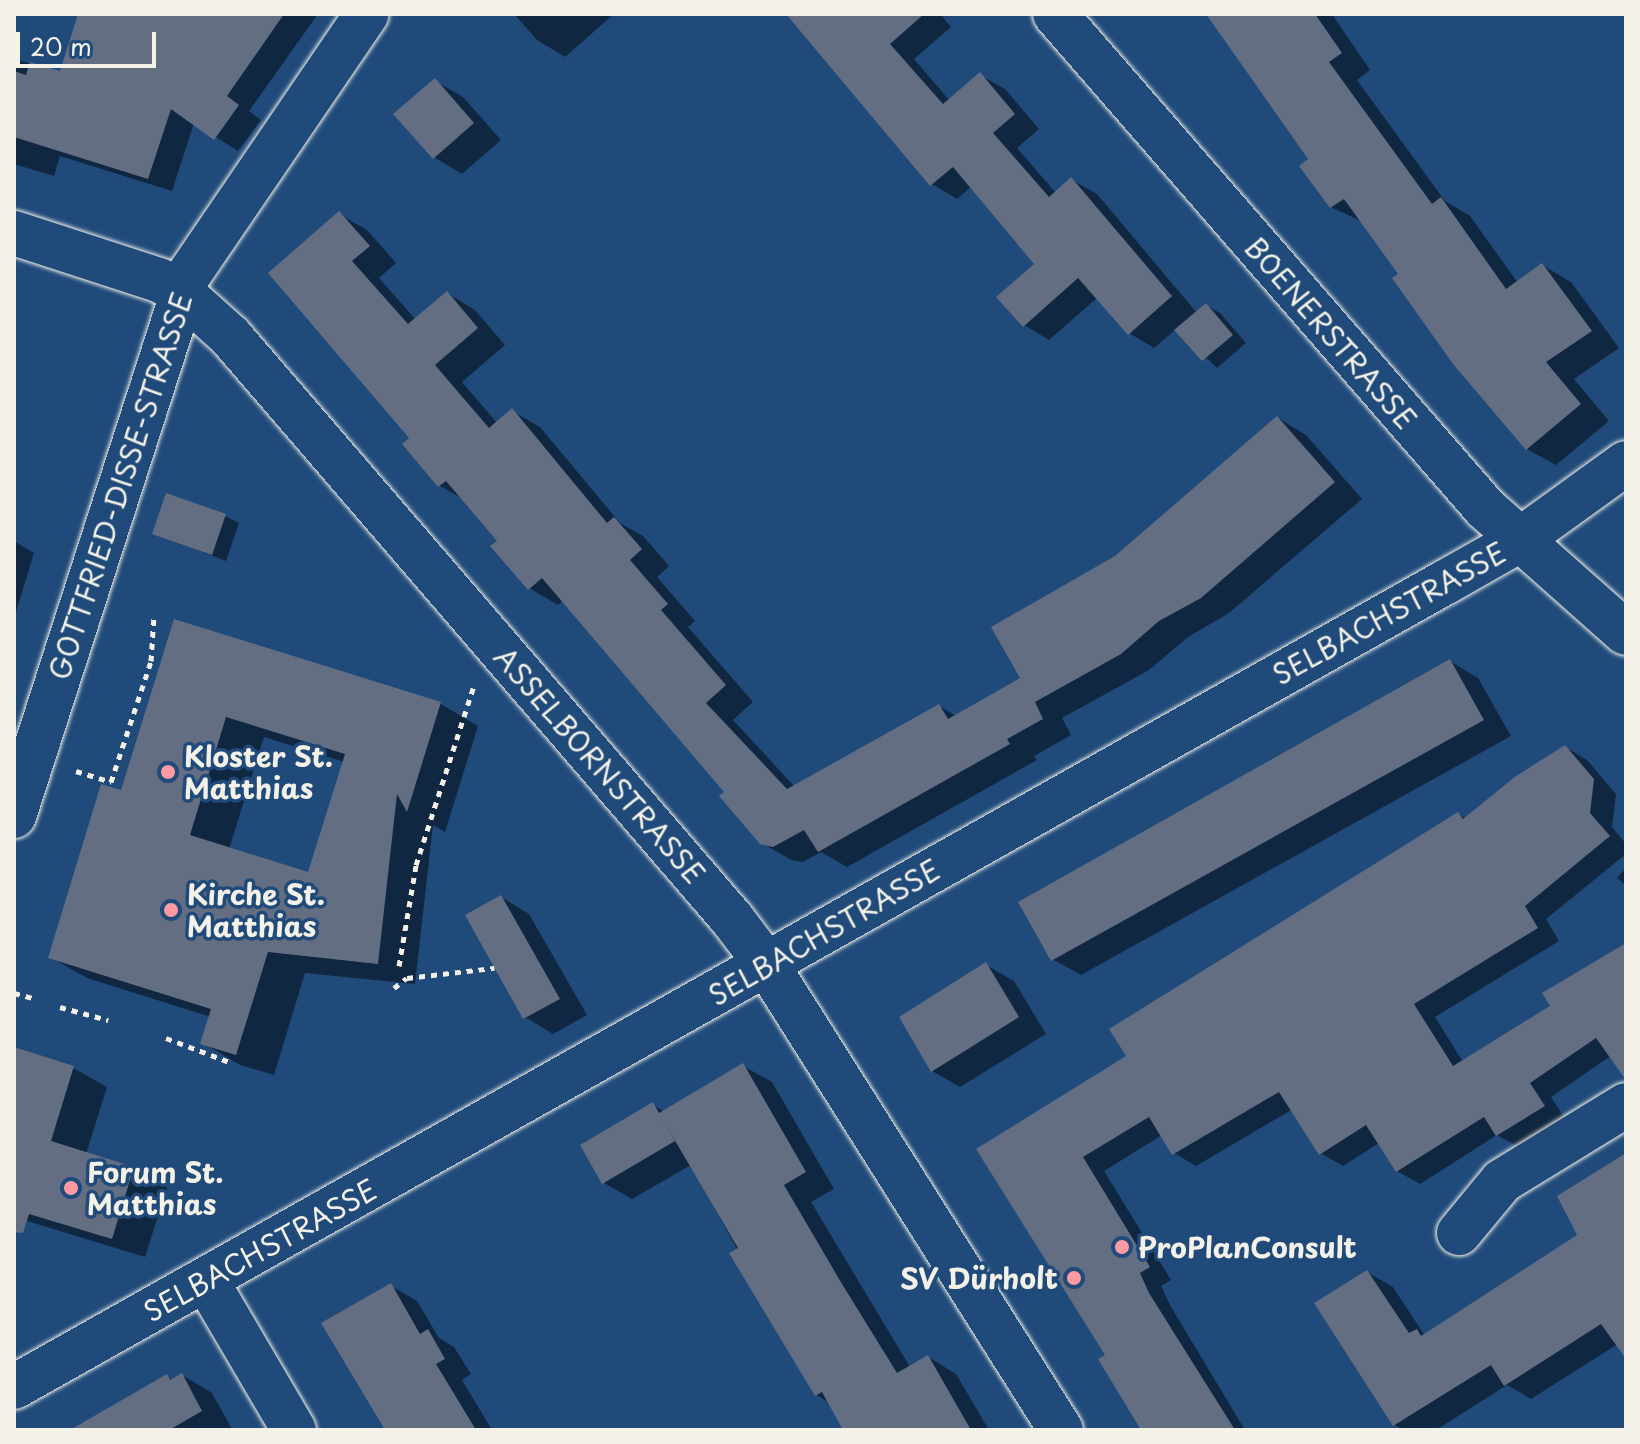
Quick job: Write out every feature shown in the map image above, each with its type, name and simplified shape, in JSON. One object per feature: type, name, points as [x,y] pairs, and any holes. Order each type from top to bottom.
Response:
[{"type":"street","name":"GOTTFRIED-DISSE-STRASSE","points":[[14,816],[181,292],[199,254],[367,14]]},
{"type":"street","name":"BOENERSTRASSE","points":[[1055,14],[1518,541],[1626,633]]},
{"type":"street","name":"ASSELBORNSTRASSE","points":[[14,233],[134,270],[181,292],[230,336],[487,633],[767,965],[1061,1430]]},
{"type":"street","name":"SELBACHSTRASSE","points":[[14,1387],[1518,541],[1626,463]]},
{"type":"street","points":[[1459,1233],[1502,1181],[1626,1105]]},
{"type":"street","points":[[206,1280],[294,1430]]},
{"type":"path","points":[[33,758],[111,782],[151,661],[154,616]]},
{"type":"path","points":[[399,966],[416,865],[487,633]]},
{"type":"path","points":[[394,988],[407,978],[494,968]]},
{"type":"path","points":[[14,993],[33,998]]},
{"type":"path","points":[[60,1007],[108,1020]]},
{"type":"path","points":[[166,1038],[232,1063]]},
{"type":"building","points":[[78,14],[284,14],[227,96],[239,105],[214,140],[171,109],[148,179],[14,137],[14,71],[26,75],[30,62],[60,71]]},
{"type":"building","points":[[786,14],[924,14],[890,44],[943,104],[980,72],[1015,114],[993,133],[1049,197],[1071,177],[1172,296],[1128,335],[1078,278],[1023,327],[996,297],[1034,264],[953,167],[930,186]]},
{"type":"building","points":[[1206,14],[1315,14],[1342,53],[1329,62],[1432,204],[1441,197],[1506,289],[1542,263],[1592,331],[1546,362],[1581,404],[1526,450],[1453,364],[1392,278],[1398,274],[1344,199],[1330,208],[1299,166],[1308,159]]},
{"type":"building","points":[[435,78],[474,123],[433,159],[393,114]]},
{"type":"building","points":[[339,211],[370,246],[352,261],[408,324],[447,291],[478,328],[435,365],[489,428],[512,408],[607,523],[614,517],[642,549],[630,560],[668,604],[661,610],[726,685],[706,703],[787,789],[939,704],[948,719],[1020,678],[991,627],[1115,556],[1277,416],[1335,482],[1201,598],[1159,621],[1121,654],[1035,702],[1043,719],[1007,739],[1010,744],[818,852],[804,830],[773,847],[760,844],[719,796],[724,792],[542,578],[528,590],[490,546],[497,541],[446,481],[438,487],[402,444],[409,438],[268,273]]},
{"type":"building","points":[[1206,303],[1233,335],[1202,361],[1174,330]]},
{"type":"building","points":[[166,493],[226,514],[212,555],[152,534]]},
{"type":"building","points":[[174,619],[441,702],[407,812],[397,794],[378,964],[268,952],[236,1055],[200,1044],[211,1009],[48,958],[101,784],[121,790]],"holes":[[[226,717],[345,754],[308,872],[190,835]]]},
{"type":"building","points":[[1450,659],[1484,720],[1051,961],[1018,902]]},
{"type":"building","points":[[1565,745],[1594,779],[1590,813],[1610,836],[1525,906],[1538,928],[1414,1004],[1453,1066],[1550,1006],[1542,993],[1626,943],[1626,1080],[1596,1038],[1530,1083],[1545,1106],[1496,1136],[1484,1117],[1396,1172],[1366,1125],[1319,1155],[1279,1092],[1172,1155],[1149,1117],[1083,1157],[1150,1267],[1140,1273],[1149,1293],[1235,1430],[1141,1430],[1098,1359],[1105,1355],[976,1149],[1126,1056],[1109,1029],[1458,812],[1463,819],[1516,776]]},
{"type":"building","points":[[501,895],[560,999],[523,1019],[465,915]]},
{"type":"building","points":[[986,962],[1019,1017],[931,1072],[899,1017]]},
{"type":"building","name":"Forum St. Matthias","points":[[14,1047],[74,1066],[51,1141],[134,1167],[112,1239],[29,1214],[23,1233],[14,1232]]},
{"type":"building","points":[[743,1063],[806,1172],[784,1185],[897,1373],[928,1355],[971,1430],[843,1430],[822,1392],[815,1396],[729,1253],[738,1248],[660,1115],[675,1141],[602,1184],[580,1145],[653,1102],[659,1113]]},
{"type":"building","points":[[1626,1153],[1626,1359],[1601,1324],[1504,1386],[1491,1365],[1393,1426],[1314,1303],[1367,1270],[1409,1333],[1417,1329],[1421,1336],[1577,1235],[1557,1196]]},
{"type":"building","points":[[391,1283],[420,1334],[428,1329],[445,1359],[436,1364],[476,1430],[385,1430],[321,1323]]},
{"type":"building","points":[[182,1373],[202,1411],[169,1430],[70,1430],[167,1374],[170,1380]]},
{"type":"place","name":"Kloster St. Matthias","points":[[168,772]]},
{"type":"place","name":"Kirche St. Matthias","points":[[171,910]]},
{"type":"place","name":"Forum St. Matthias","points":[[71,1188]]},
{"type":"place","name":"ProPlanConsult","points":[[1122,1247]]},
{"type":"place","name":"SV Dürholt","points":[[1074,1278]]}]
